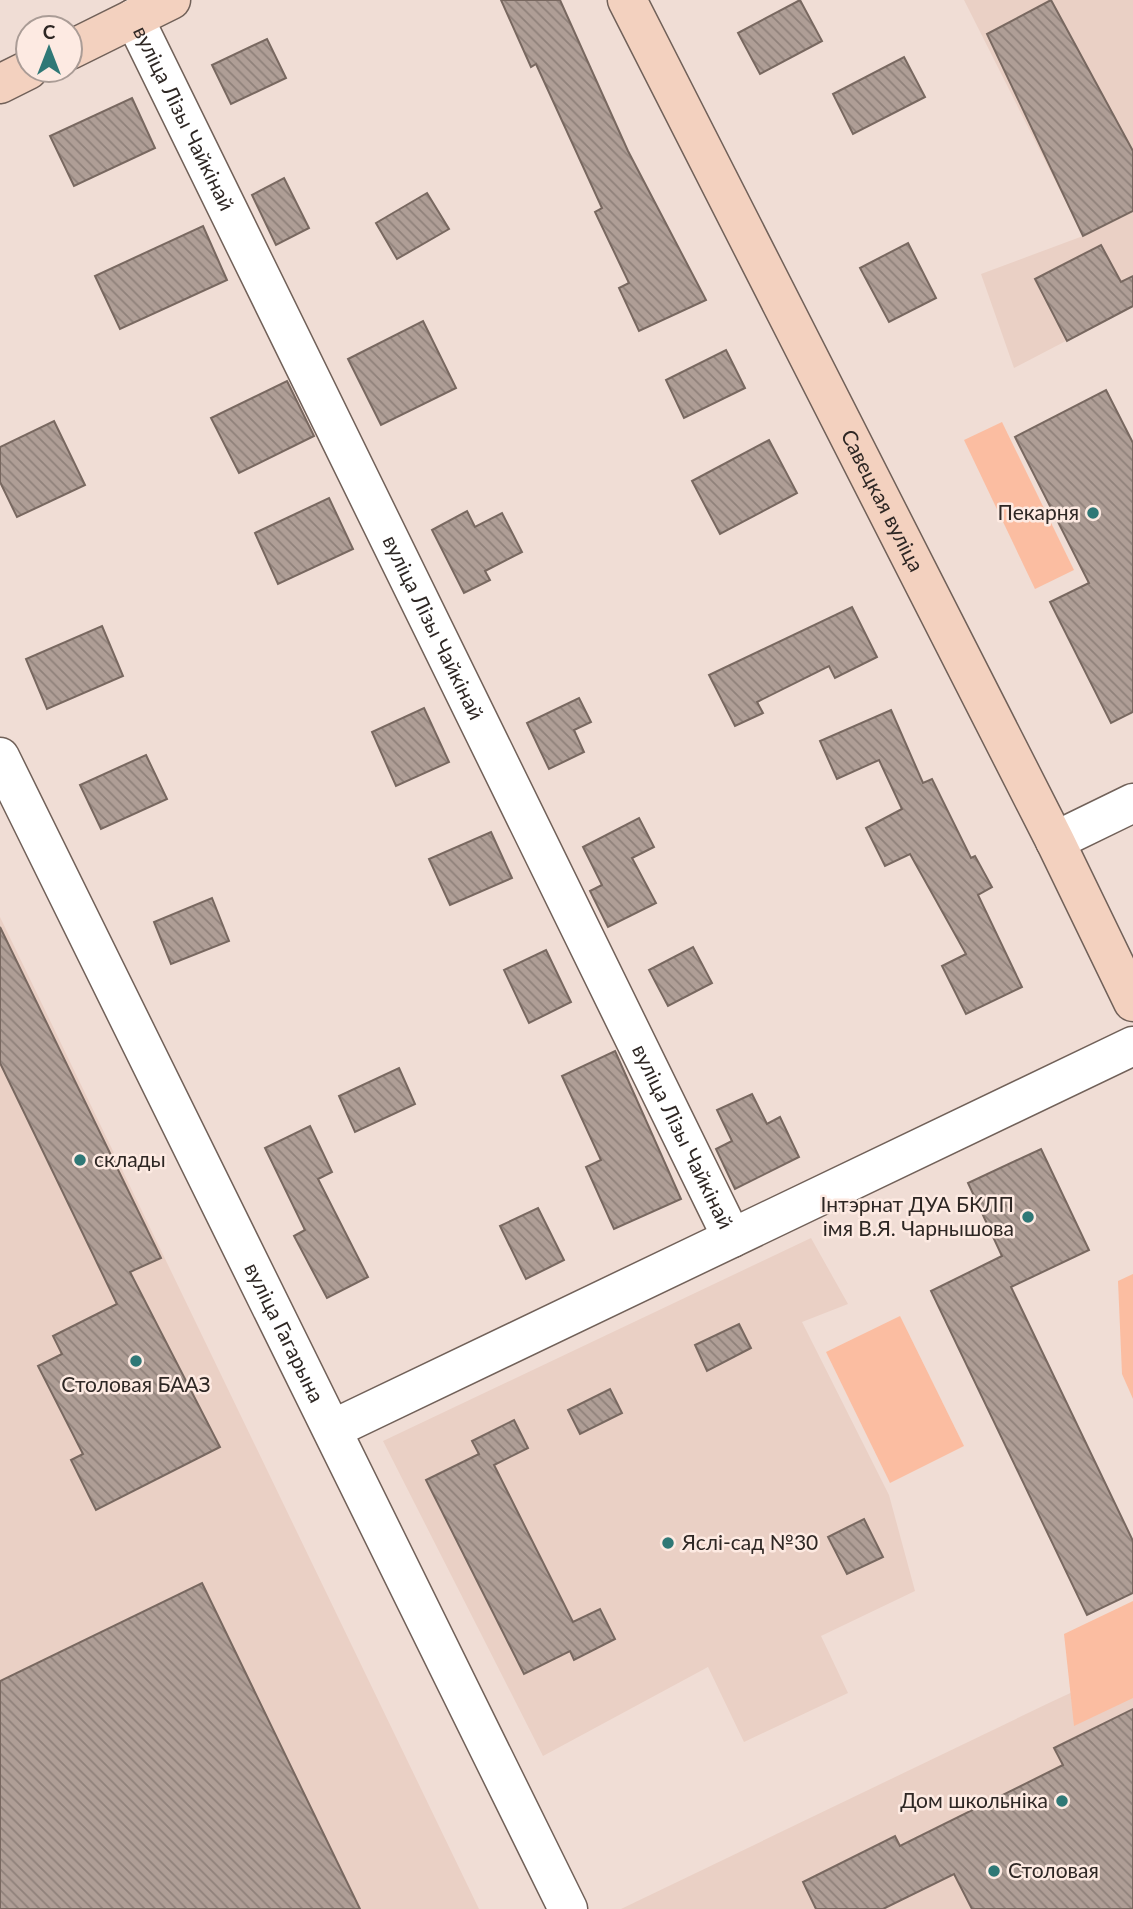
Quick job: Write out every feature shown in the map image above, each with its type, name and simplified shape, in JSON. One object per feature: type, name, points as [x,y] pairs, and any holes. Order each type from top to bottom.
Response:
[{"type":"main road","points":[[84,43],[171,0]]},
{"type":"main road","name":"Савецкая вуліца","points":[[627,0],[1055,841],[1133,1002]]},
{"type":"street","name":"вуліца Лізы Чайкінай","points":[[134,19],[732,1238]]},
{"type":"street","name":"вуліца Гагарына","points":[[0,757],[568,1909]]},
{"type":"street","points":[[1055,841],[1133,803]]},
{"type":"street","points":[[333,1429],[1133,1046]]},
{"type":"shaded area","points":[[964,0],[1133,0],[1133,306],[1014,368],[981,274],[1083,236]]},
{"type":"shaded area","points":[[1002,422],[1074,570],[1035,589],[964,440]]},
{"type":"shaded area","points":[[0,917],[479,1909],[0,1909]]},
{"type":"shaded area","name":"Яслі-сад №30","points":[[811,1238],[848,1304],[802,1322],[889,1495],[915,1591],[821,1636],[848,1693],[744,1742],[708,1667],[543,1756],[383,1441]]},
{"type":"shaded area","points":[[1133,1274],[1133,1399],[1122,1374],[1118,1281]]},
{"type":"shaded area","points":[[900,1316],[964,1446],[890,1483],[826,1352]]},
{"type":"shaded area","points":[[1133,1601],[1133,1698],[1074,1726],[1064,1634]]},
{"type":"shaded area","name":"Дом школьніка","points":[[1133,1664],[1133,1909],[621,1909],[1051,1702]]},
{"type":"building","points":[[501,0],[560,0],[628,151],[706,300],[639,331],[619,288],[629,283],[595,212],[602,208],[536,64],[531,67]]},
{"type":"building","points":[[800,0],[822,41],[760,74],[738,33]]},
{"type":"building","points":[[1051,0],[1133,151],[1133,211],[1083,236],[987,34]]},
{"type":"building","points":[[267,39],[286,78],[231,104],[212,65]]},
{"type":"building","points":[[904,57],[925,97],[853,134],[833,94]]},
{"type":"building","points":[[132,98],[155,148],[74,186],[50,136]]},
{"type":"building","points":[[284,178],[309,228],[276,245],[252,195]]},
{"type":"building","points":[[427,193],[449,229],[397,259],[376,223]]},
{"type":"building","points":[[203,226],[227,280],[120,329],[95,276]]},
{"type":"building","points":[[908,243],[936,298],[889,322],[860,268]]},
{"type":"building","points":[[1101,245],[1121,282],[1133,276],[1133,306],[1067,341],[1035,279]]},
{"type":"building","points":[[423,321],[456,388],[381,425],[348,359]]},
{"type":"building","points":[[726,350],[745,388],[684,418],[666,380]]},
{"type":"building","points":[[287,381],[314,436],[239,473],[211,418]]},
{"type":"building","name":"Пекарня","points":[[1106,390],[1133,443],[1133,712],[1111,723],[1050,602],[1089,583],[1015,437]]},
{"type":"building","points":[[54,421],[85,485],[17,517],[0,482],[0,447]]},
{"type":"building","points":[[769,440],[797,493],[720,534],[692,481]]},
{"type":"building","points":[[329,498],[353,549],[278,584],[255,533]]},
{"type":"building","points":[[467,511],[475,527],[502,513],[522,552],[485,571],[490,580],[464,593],[432,530]]},
{"type":"building","points":[[852,607],[877,657],[835,678],[829,666],[757,702],[763,713],[735,726],[709,675]]},
{"type":"building","points":[[102,626],[123,676],[47,709],[26,659]]},
{"type":"building","points":[[579,698],[591,722],[574,730],[584,752],[549,769],[527,723]]},
{"type":"building","points":[[424,708],[449,762],[396,786],[372,732]]},
{"type":"building","points":[[891,710],[923,783],[932,779],[971,858],[975,856],[992,887],[978,895],[1022,987],[966,1014],[942,966],[966,954],[910,854],[885,866],[866,828],[902,809],[879,760],[837,779],[820,741]]},
{"type":"building","points":[[146,755],[167,799],[101,829],[80,785]]},
{"type":"building","points":[[639,818],[654,847],[632,858],[656,903],[608,927],[590,891],[602,885],[583,847]]},
{"type":"building","points":[[491,832],[512,878],[450,905],[429,859]]},
{"type":"building","points":[[212,898],[229,941],[171,964],[154,922]]},
{"type":"building","points":[[0,927],[161,1258],[130,1272],[220,1447],[96,1510],[71,1460],[83,1454],[38,1366],[62,1354],[53,1336],[117,1304],[0,1063]]},
{"type":"building","points":[[693,947],[712,983],[668,1006],[649,970]]},
{"type":"building","points":[[546,950],[571,1002],[529,1023],[504,970]]},
{"type":"building","points":[[615,1051],[681,1199],[614,1229],[586,1167],[601,1160],[562,1076]]},
{"type":"building","points":[[399,1068],[415,1104],[355,1132],[339,1096]]},
{"type":"building","points":[[752,1094],[767,1124],[780,1117],[799,1157],[735,1189],[716,1149],[732,1141],[717,1110]]},
{"type":"building","points":[[310,1126],[332,1172],[318,1179],[368,1277],[327,1298],[294,1236],[305,1230],[265,1148]]},
{"type":"building","points":[[1041,1149],[1089,1250],[1011,1287],[1133,1541],[1133,1593],[1087,1615],[931,1291],[1002,1256],[968,1183]]},
{"type":"building","points":[[538,1208],[564,1260],[526,1279],[500,1226]]},
{"type":"building","points":[[739,1324],[751,1348],[707,1371],[695,1345]]},
{"type":"building","points":[[610,1389],[622,1413],[580,1434],[568,1410]]},
{"type":"building","points":[[514,1420],[528,1448],[494,1465],[573,1622],[600,1609],[615,1639],[574,1660],[570,1651],[524,1674],[426,1480],[479,1454],[472,1441]]},
{"type":"building","points":[[864,1519],[883,1557],[847,1574],[828,1537]]},
{"type":"building","points":[[202,1583],[360,1909],[0,1909],[0,1681]]},
{"type":"building","name":"Дом школьніка","points":[[1133,1709],[1133,1909],[972,1909],[954,1874],[883,1909],[816,1909],[803,1882],[895,1836],[900,1846],[1063,1765],[1054,1748]]},
{"type":"place","name":"Пекарня","points":[[1093,513]]},
{"type":"place","name":"склады","points":[[80,1160]]},
{"type":"place","name":"Інтэрнат ДУА БКЛП імя В.Я. Чарнышова","points":[[1028,1217]]},
{"type":"place","name":"Столовая БААЗ","points":[[136,1361]]},
{"type":"place","name":"Яслі-сад №30","points":[[668,1543]]},
{"type":"place","name":"Дом школьніка","points":[[1062,1801]]},
{"type":"place","name":"Столовая","points":[[994,1871]]}]
